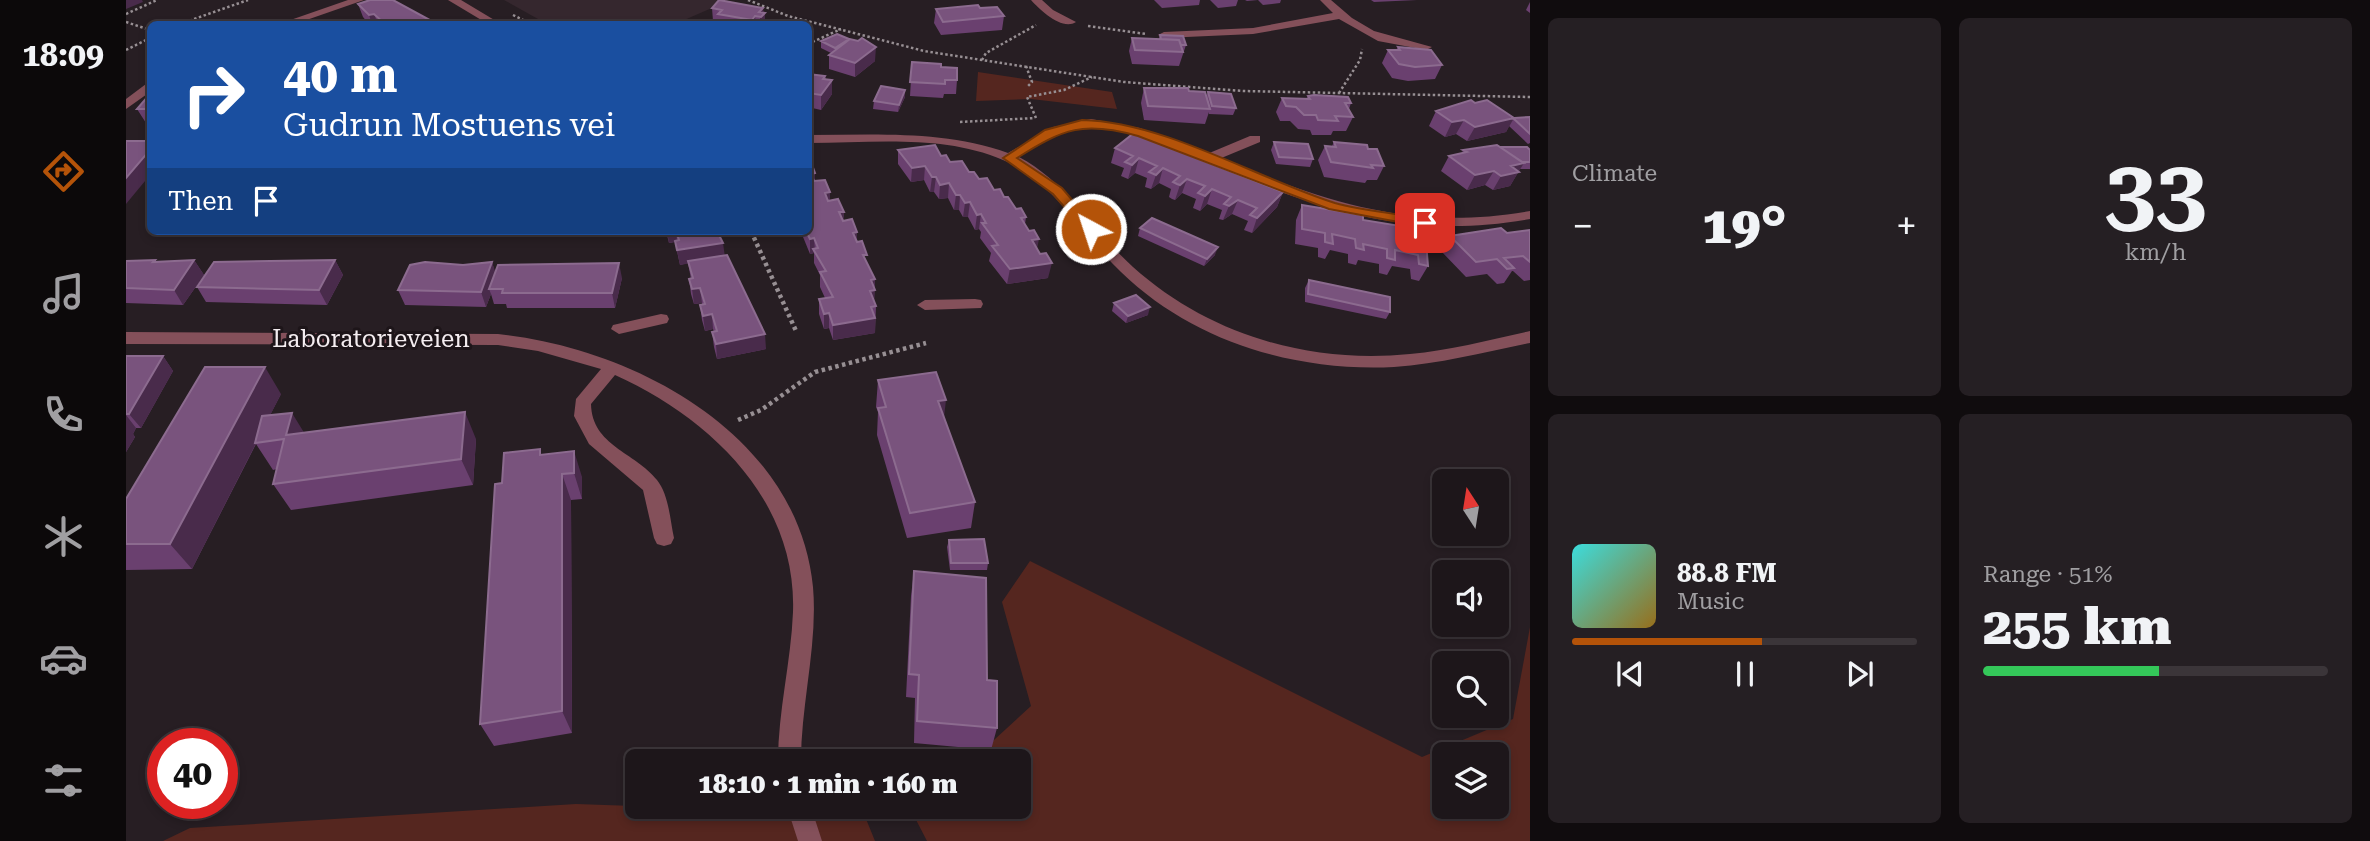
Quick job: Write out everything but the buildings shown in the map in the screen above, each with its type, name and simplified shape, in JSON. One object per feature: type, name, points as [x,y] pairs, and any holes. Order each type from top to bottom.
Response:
[{"type":"street","points":[[294,21],[359,0]]},
{"type":"street","points":[[453,0],[490,21]]},
{"type":"street","points":[[1036,0],[1055,15],[1070,22]]},
{"type":"street","points":[[1325,0],[1353,26],[1386,41],[1426,47]]},
{"type":"street","points":[[314,1],[325,11]]},
{"type":"street","points":[[1164,34],[1253,31],[1341,15]]},
{"type":"street","points":[[126,105],[147,90]]},
{"type":"street","points":[[1009,158],[1039,137],[1062,128],[1082,123],[1119,126],[1334,206],[1375,216],[1452,224],[1530,215]]},
{"type":"street","points":[[812,139],[936,140],[968,145],[1009,158],[1057,191],[1144,286],[1185,314],[1232,337],[1294,355],[1357,362],[1429,357],[1530,337]]},
{"type":"street","points":[[1207,159],[1255,139]]},
{"type":"street","points":[[925,305],[975,304]]},
{"type":"street","points":[[619,329],[661,319]]},
{"type":"street","name":"Laboratorieveien","points":[[126,338],[502,340],[561,350],[611,368],[668,397],[719,431],[743,452],[773,491],[784,513],[800,564],[805,598],[804,626],[790,709],[790,749]]},
{"type":"street","points":[[611,368],[582,403],[584,426],[594,439],[650,485],[655,495],[664,538]]},
{"type":"street","points":[[803,819],[810,841]]},
{"type":"path","points":[[126,14],[158,0]]},
{"type":"path","points":[[188,21],[248,0]]},
{"type":"path","points":[[748,0],[808,21]]},
{"type":"path","points":[[982,60],[986,53],[1055,15]]},
{"type":"path","points":[[126,22],[147,29]]},
{"type":"path","points":[[812,22],[924,51],[1178,87],[1339,94],[1530,97]]},
{"type":"path","points":[[1070,22],[1127,33],[1164,34]]},
{"type":"path","points":[[1339,94],[1360,60],[1363,42],[1353,26]]},
{"type":"path","points":[[812,42],[841,29]]},
{"type":"path","points":[[126,50],[147,40]]},
{"type":"path","points":[[1026,66],[1032,82],[1027,87]]},
{"type":"path","points":[[1036,118],[1027,97],[1064,90],[1093,77]]},
{"type":"path","points":[[951,123],[1036,118],[1062,128]]},
{"type":"path","points":[[753,235],[796,331]]},
{"type":"path","points":[[719,431],[761,410],[816,372],[926,343]]},
{"type":"shaded area","points":[[504,0],[728,1],[682,21],[542,21]]},
{"type":"shaded area","points":[[978,72],[1112,92],[1117,109],[1031,99],[976,101]]},
{"type":"shaded area","points":[[1030,561],[1422,757],[1432,753],[1432,819],[1509,819],[1509,742],[1458,742],[1491,728],[1509,728],[1530,627],[1530,841],[927,841],[916,819],[1031,819],[1031,749],[984,749],[1031,706],[1002,602]]},
{"type":"shaded area","points":[[576,804],[625,806],[625,819],[866,819],[875,841],[163,841],[190,828]]},
{"type":"route","points":[[1091,229],[1057,191],[1034,172],[1009,158],[1049,132],[1082,123],[1107,124],[1142,134],[1257,180],[1334,206],[1375,216],[1425,223]]}]
